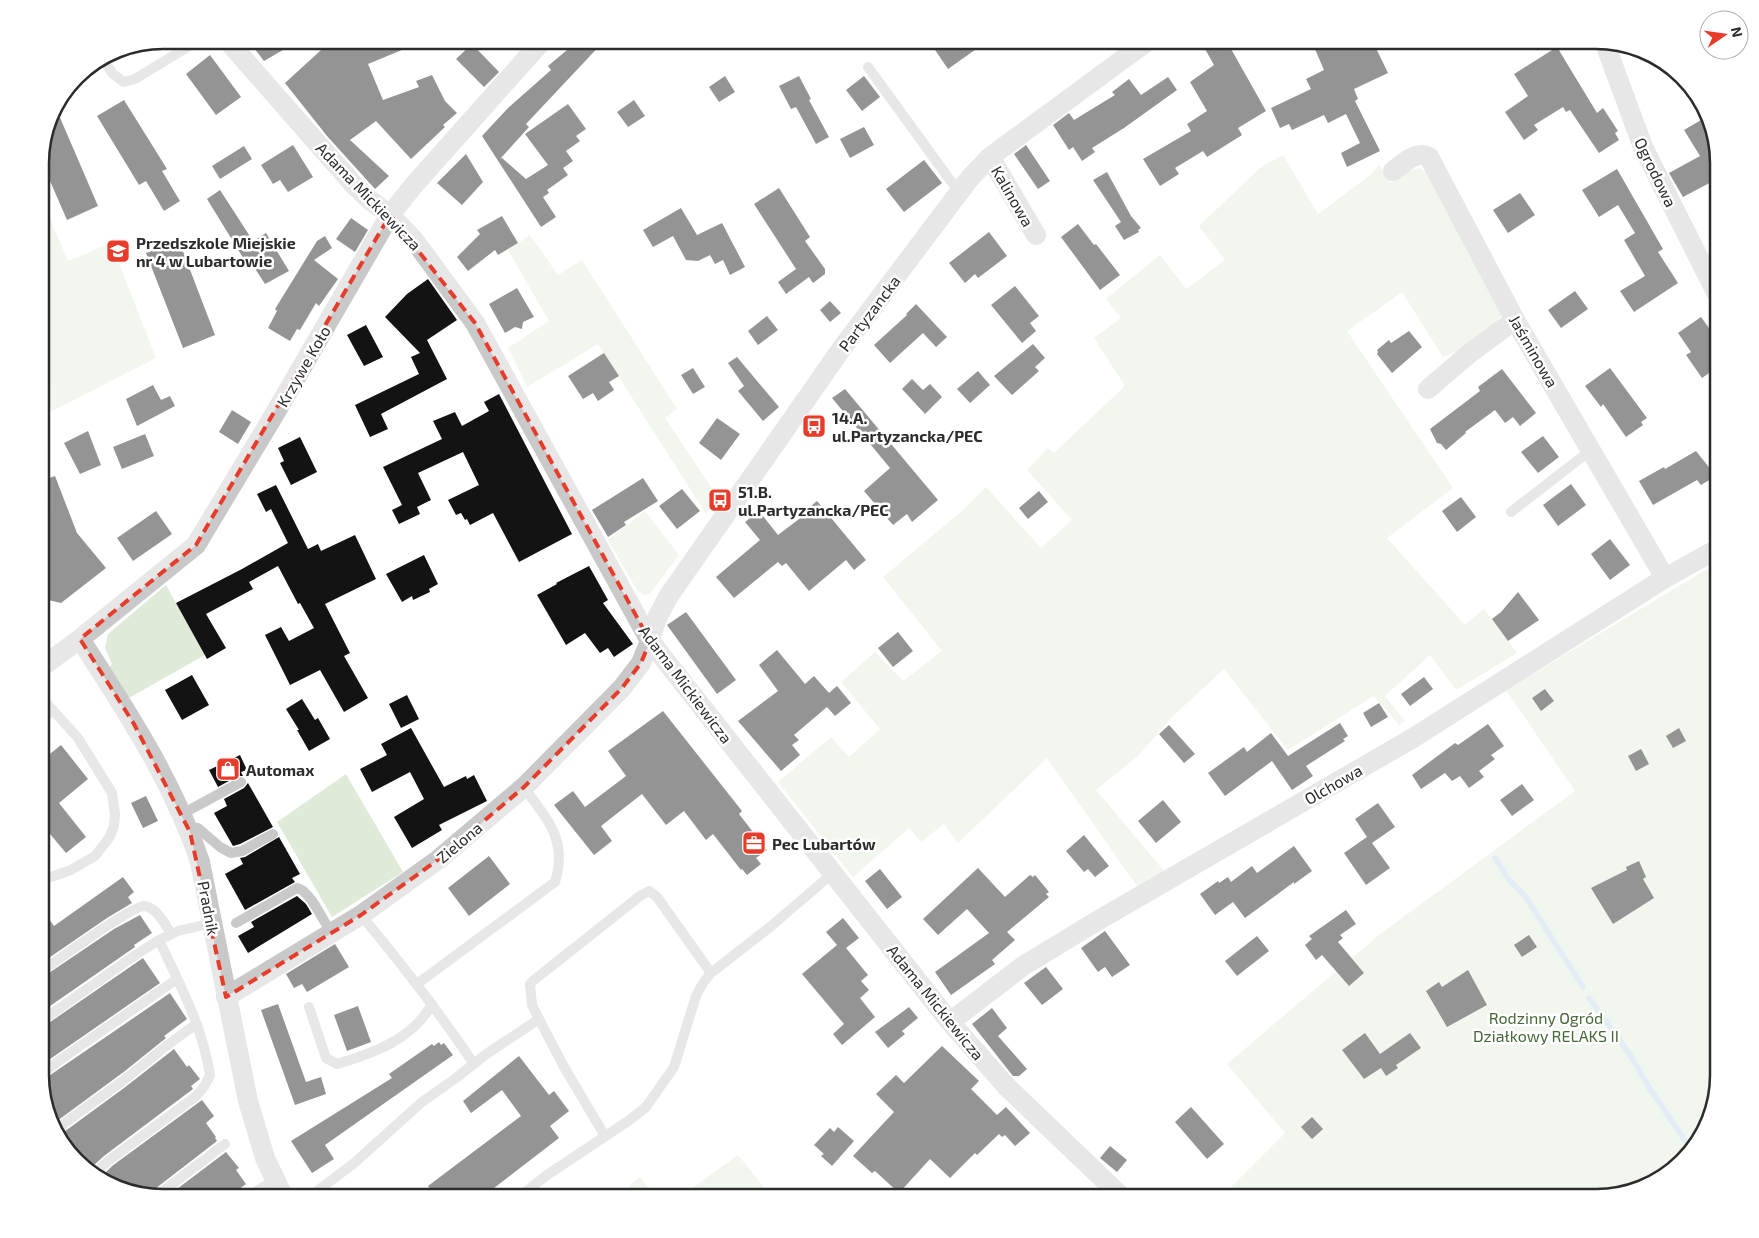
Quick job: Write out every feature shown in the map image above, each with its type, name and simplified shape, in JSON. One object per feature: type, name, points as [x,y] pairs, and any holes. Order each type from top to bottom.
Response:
[{"type":"street","name":"Adama Mickiewicza","points":[[236,49],[354,185],[390,215],[414,240],[475,323],[650,641],[950,1022],[1006,1086],[1114,1189]]},
{"type":"street","name":"Krzywe Koło","points":[[49,659],[80,639],[196,545],[390,215],[412,186],[535,49]]},
{"type":"street","name":"Partyzancka","points":[[650,641],[656,620],[668,597],[842,348],[961,191],[990,157],[1137,49]]},
{"type":"street","name":"Ogrodowa","points":[[1607,49],[1643,147],[1710,280]]},
{"type":"street","name":"Jaśminowa","points":[[1393,171],[1416,155],[1424,154],[1429,157],[1515,320],[1665,578]]},
{"type":"street","name":"Kalinowa","points":[[990,157],[1036,235]]},
{"type":"street","points":[[1428,389],[1470,353],[1515,320]]},
{"type":"street","name":"Olchowa","points":[[950,1022],[1031,961],[1414,738],[1665,578],[1710,553]]},
{"type":"street","name":"Pradnik","points":[[80,639],[134,724],[176,798],[200,862],[248,1101],[265,1158],[279,1189]]},
{"type":"street","name":"Zielona","points":[[226,997],[361,915],[439,860],[524,787],[622,688],[641,663],[650,641]]},
{"type":"lane","points":[[106,64],[113,74],[124,82],[134,79],[183,49]]},
{"type":"lane","points":[[868,67],[950,180],[961,191]]},
{"type":"lane","points":[[1511,512],[1591,450]]},
{"type":"lane","points":[[49,706],[78,738],[112,793],[115,814],[114,826],[109,838],[94,856],[71,870],[49,877]]},
{"type":"lane","points":[[49,713],[53,710]]},
{"type":"lane","points":[[241,782],[185,821],[198,828],[220,847],[231,853],[242,851],[273,834]]},
{"type":"lane","points":[[417,984],[555,882],[560,866],[558,841],[524,787]]},
{"type":"lane","points":[[529,1189],[646,1107],[674,1067],[696,996],[703,982],[711,973],[764,932],[833,873]]},
{"type":"lane","points":[[236,923],[297,888],[301,888],[308,894],[330,933]]},
{"type":"lane","points":[[605,1136],[564,1067],[532,1005],[530,984],[645,892],[649,891],[657,897],[711,973]]},
{"type":"lane","points":[[49,966],[104,928],[138,908],[145,906],[154,910],[171,934]]},
{"type":"lane","points":[[361,915],[417,984],[474,1064]]},
{"type":"lane","points":[[49,1016],[159,940],[171,934],[212,922]]},
{"type":"lane","points":[[98,1169],[195,1096],[204,1087],[210,1075],[197,1024],[189,1002],[159,940]]},
{"type":"lane","points":[[49,1068],[177,979]]},
{"type":"lane","points":[[309,1007],[326,1058],[337,1064],[383,1048],[412,1030],[426,1016],[432,1004]]},
{"type":"lane","points":[[320,1189],[352,1164],[422,1102],[539,1019]]},
{"type":"lane","points":[[61,1126],[90,1103],[117,1085],[179,1035],[197,1024]]},
{"type":"lane","points":[[166,1189],[225,1144]]},
{"type":"highlighted area","points":[[390,215],[475,323],[650,641],[641,663],[622,688],[524,787],[439,859],[361,915],[226,997],[190,832],[134,724],[80,639],[196,545]]},
{"type":"green space","points":[[1283,155],[1318,214],[1370,175],[1379,165],[1390,183],[1405,172],[1420,168],[1433,178],[1502,315],[1475,340],[1460,350],[1443,357],[1402,292],[1347,331],[1453,488],[1387,538],[1465,625],[1484,609],[1517,653],[1456,690],[1430,655],[1385,696],[1405,721],[1399,725],[1374,696],[1288,750],[1224,669],[1171,718],[1138,756],[1096,790],[1164,871],[1137,886],[1047,758],[958,843],[944,824],[921,842],[909,828],[853,877],[778,782],[831,737],[849,757],[880,729],[841,682],[875,652],[903,681],[942,651],[883,577],[963,510],[986,487],[1041,548],[1072,520],[1027,470],[1048,448],[1054,453],[1125,386],[1094,338],[1121,318],[1106,299],[1160,255],[1186,289],[1225,260],[1199,226],[1261,167]]},
{"type":"green space","points":[[49,216],[68,261],[111,243],[156,358],[49,412]]},
{"type":"green space","points":[[530,235],[558,275],[582,260],[677,409],[665,418],[717,496],[706,514],[598,344],[527,387],[508,348],[549,321],[508,250]]},
{"type":"green space","points":[[645,511],[679,555],[650,594],[643,595],[637,590],[608,540]]},
{"type":"green space","name":"Rodzinny Ogród Działkowy RELAKS II","points":[[1710,567],[1710,1075],[1706,1105],[1702,1119],[1695,1132],[1682,1150],[1660,1170],[1633,1183],[1604,1189],[1229,1189],[1285,1133],[1227,1064],[1379,935],[1575,791],[1506,690]]},
{"type":"green space","points":[[166,585],[205,655],[129,698],[109,668],[112,664],[105,648],[108,634]]},
{"type":"green space","points":[[346,774],[403,872],[332,917],[277,822]]},
{"type":"green space","points":[[738,1155],[766,1189],[691,1189]]},
{"type":"green space","points":[[640,1177],[650,1189],[626,1189]]},
{"type":"building","points":[[255,49],[285,49],[264,61]]},
{"type":"building","points":[[322,49],[404,49],[368,64],[383,100],[419,87],[416,81],[432,75],[445,101],[457,113],[411,159],[376,121],[350,140],[389,176],[375,189],[327,136],[285,83]]},
{"type":"building","points":[[467,49],[477,49],[499,72],[484,87],[456,59]]},
{"type":"building","points":[[568,49],[597,49],[526,124],[529,127],[500,159],[502,158],[526,179],[548,165],[525,134],[568,104],[586,129],[576,136],[580,141],[566,151],[573,161],[563,168],[568,175],[547,190],[549,193],[543,197],[556,217],[541,227],[482,136],[508,108],[551,70],[548,66]]},
{"type":"building","points":[[934,49],[976,49],[948,69]]},
{"type":"building","points":[[1205,49],[1231,49],[1266,111],[1238,128],[1242,135],[1207,157],[1203,151],[1175,168],[1179,174],[1160,186],[1143,159],[1191,131],[1187,124],[1207,111],[1190,82],[1214,65]]},
{"type":"building","points":[[1315,49],[1376,49],[1388,73],[1354,89],[1358,99],[1355,101],[1380,151],[1347,167],[1341,153],[1360,143],[1346,114],[1328,123],[1324,115],[1292,130],[1289,124],[1280,128],[1271,108],[1311,89],[1306,79],[1324,70]]},
{"type":"building","points":[[1554,49],[1558,49],[1597,113],[1603,108],[1618,131],[1615,133],[1619,140],[1599,153],[1570,110],[1566,112],[1563,107],[1534,125],[1538,130],[1524,140],[1505,112],[1528,96],[1514,74]]},
{"type":"building","points":[[210,55],[241,97],[216,115],[186,74]]},
{"type":"building","points":[[725,76],[735,92],[719,102],[709,87]]},
{"type":"building","points":[[799,76],[811,99],[809,100],[829,137],[816,144],[796,107],[791,109],[779,86]]},
{"type":"building","points":[[864,76],[880,97],[862,111],[846,90]]},
{"type":"building","points":[[1168,77],[1177,90],[1124,128],[1092,148],[1095,152],[1082,161],[1073,147],[1069,150],[1053,125],[1069,113],[1074,120],[1115,95],[1112,92],[1129,79],[1141,95]]},
{"type":"building","points":[[124,100],[167,169],[162,171],[180,201],[164,211],[146,181],[139,185],[97,116]]},
{"type":"building","points":[[634,100],[645,116],[628,127],[617,112]]},
{"type":"building","points":[[59,115],[98,206],[67,220],[49,179],[50,148]]},
{"type":"building","points":[[1702,119],[1709,148],[1710,183],[1683,197],[1669,173],[1700,156],[1684,130]]},
{"type":"building","points":[[864,127],[874,145],[850,158],[840,139]]},
{"type":"building","points":[[293,145],[313,177],[288,192],[280,180],[273,184],[261,165]]},
{"type":"building","points":[[1026,145],[1050,181],[1038,189],[1014,154]]},
{"type":"building","points":[[244,146],[252,159],[220,179],[212,166]]},
{"type":"building","points":[[466,154],[483,182],[462,205],[437,183]]},
{"type":"building","points":[[924,160],[942,183],[904,212],[886,189]]},
{"type":"building","points":[[1617,169],[1663,249],[1658,252],[1678,283],[1634,312],[1620,291],[1645,276],[1624,240],[1635,233],[1618,205],[1599,217],[1582,190]]},
{"type":"building","points":[[1107,172],[1131,216],[1141,228],[1138,230],[1139,232],[1124,240],[1115,226],[1121,222],[1093,180]]},
{"type":"building","points":[[779,188],[810,237],[805,241],[825,269],[825,274],[813,283],[809,277],[786,294],[778,282],[796,269],[754,204]]},
{"type":"building","points":[[220,190],[253,241],[266,233],[289,271],[265,284],[254,267],[250,269],[207,199]]},
{"type":"building","points":[[1520,193],[1535,215],[1508,233],[1493,210]]},
{"type":"building","points":[[681,208],[697,235],[722,223],[745,267],[730,275],[723,260],[715,264],[710,255],[698,261],[686,260],[673,236],[653,247],[643,230]]},
{"type":"building","points":[[502,216],[518,243],[498,255],[495,250],[468,271],[457,257],[480,234],[477,230]]},
{"type":"building","points":[[351,218],[368,230],[355,252],[336,239]]},
{"type":"building","points":[[1078,224],[1120,275],[1100,290],[1061,237]]},
{"type":"building","points":[[989,232],[1007,256],[978,278],[975,274],[965,283],[949,263]]},
{"type":"building","points":[[325,236],[332,248],[314,260],[338,279],[319,306],[316,303],[300,330],[297,329],[290,341],[268,328],[277,311],[275,309],[317,241]]},
{"type":"building","points":[[179,241],[215,335],[183,348],[146,253]]},
{"type":"building","points":[[428,279],[457,320],[427,340],[447,379],[381,414],[388,429],[370,437],[355,405],[419,374],[411,357],[420,353],[385,317],[407,294]]},
{"type":"building","points":[[1015,286],[1039,316],[1030,323],[1036,331],[1022,343],[991,305]]},
{"type":"building","points":[[517,288],[534,317],[523,322],[522,329],[515,327],[505,333],[489,304]]},
{"type":"building","points":[[1575,291],[1588,309],[1561,328],[1548,310]]},
{"type":"building","points":[[830,301],[841,313],[830,322],[820,310]]},
{"type":"building","points":[[916,304],[947,337],[936,347],[923,333],[890,363],[874,345],[907,315]]},
{"type":"building","points":[[767,316],[778,330],[758,345],[748,331]]},
{"type":"building","points":[[1701,317],[1710,329],[1710,372],[1702,378],[1686,355],[1691,352],[1678,333]]},
{"type":"building","points":[[366,325],[383,357],[364,366],[347,335]]},
{"type":"building","points":[[1409,331],[1422,347],[1392,373],[1377,354],[1377,350],[1389,340],[1391,343]]},
{"type":"building","points":[[1033,344],[1045,358],[1035,367],[1039,371],[1012,395],[994,376]]},
{"type":"building","points":[[604,353],[619,376],[609,382],[614,390],[598,401],[593,393],[583,399],[568,376]]},
{"type":"building","points":[[737,357],[779,407],[763,421],[738,391],[744,386],[728,363]]},
{"type":"building","points":[[693,368],[705,387],[693,394],[681,375]]},
{"type":"building","points":[[1610,368],[1647,418],[1641,422],[1643,425],[1626,437],[1603,404],[1601,407],[1585,386]]},
{"type":"building","points":[[1502,369],[1536,413],[1520,426],[1513,417],[1505,423],[1495,410],[1465,432],[1446,450],[1441,444],[1437,443],[1430,429],[1480,391],[1478,387]]},
{"type":"building","points":[[978,371],[990,385],[970,403],[957,389]]},
{"type":"building","points":[[912,379],[923,390],[930,384],[942,397],[925,414],[902,389]]},
{"type":"building","points":[[153,385],[161,400],[170,396],[175,406],[137,426],[126,399]]},
{"type":"building","points":[[845,389],[938,500],[912,522],[907,514],[893,525],[864,491],[890,468],[832,398]]},
{"type":"building","points":[[499,394],[572,534],[519,562],[493,513],[470,525],[461,513],[456,515],[448,500],[479,485],[463,452],[418,473],[431,500],[417,507],[420,514],[399,524],[392,510],[402,505],[383,467],[442,439],[433,421],[455,412],[462,426],[489,411],[484,402]]},
{"type":"building","points":[[232,410],[251,422],[238,444],[219,432]]},
{"type":"building","points":[[717,418],[740,434],[721,460],[699,443]]},
{"type":"building","points":[[88,431],[101,465],[80,474],[64,443]]},
{"type":"building","points":[[145,434],[154,456],[122,469],[113,447]]},
{"type":"building","points":[[1543,436],[1559,457],[1538,473],[1521,452]]},
{"type":"building","points":[[300,437],[317,472],[291,485],[280,463],[284,461],[278,448]]},
{"type":"building","points":[[1696,451],[1710,468],[1710,480],[1701,485],[1697,480],[1653,505],[1639,481],[1664,467],[1665,469]]},
{"type":"building","points":[[55,476],[77,533],[106,568],[61,603],[49,600],[49,478]]},
{"type":"building","points":[[643,478],[658,501],[624,522],[626,525],[608,537],[592,510]]},
{"type":"building","points":[[1571,484],[1586,505],[1558,526],[1543,505]]},
{"type":"building","points":[[276,485],[308,549],[318,544],[321,551],[355,535],[376,579],[325,604],[350,653],[344,656],[368,698],[344,712],[320,670],[290,685],[265,635],[281,627],[289,641],[314,628],[300,603],[298,604],[278,566],[249,582],[253,589],[206,614],[226,648],[207,659],[176,603],[288,543],[271,509],[266,512],[257,494]]},
{"type":"building","points":[[682,489],[700,511],[677,529],[659,506]]},
{"type":"building","points":[[1039,491],[1048,502],[1028,519],[1019,508]]},
{"type":"building","points":[[1461,497],[1476,517],[1457,532],[1442,511]]},
{"type":"building","points":[[817,501],[866,560],[854,570],[846,560],[809,591],[786,563],[782,566],[778,562],[734,598],[716,577],[760,540],[745,522],[759,511],[778,535],[803,516],[801,514]]},
{"type":"building","points":[[156,511],[172,534],[133,561],[117,538]]},
{"type":"building","points":[[1610,539],[1630,565],[1610,580],[1591,554]]},
{"type":"building","points":[[424,555],[438,584],[429,589],[430,592],[413,600],[412,596],[402,602],[386,574]]},
{"type":"building","points":[[589,566],[608,600],[603,603],[633,644],[614,657],[608,648],[600,653],[585,633],[566,645],[537,595]]},
{"type":"building","points":[[1518,592],[1539,620],[1508,641],[1492,619],[1501,612]]},
{"type":"building","points":[[686,612],[736,680],[717,694],[667,625]]},
{"type":"building","points":[[898,632],[913,651],[893,667],[878,648]]},
{"type":"building","points":[[777,650],[805,684],[814,676],[829,693],[837,686],[851,703],[835,716],[827,707],[794,735],[799,740],[792,745],[800,755],[781,771],[738,721],[778,691],[759,665]]},
{"type":"building","points":[[192,675],[209,705],[182,720],[165,690]]},
{"type":"building","points":[[1424,677],[1433,689],[1410,706],[1401,694]]},
{"type":"building","points":[[1545,689],[1554,701],[1541,711],[1532,698]]},
{"type":"building","points":[[407,695],[419,719],[401,728],[389,704]]},
{"type":"building","points":[[302,699],[315,720],[318,718],[330,739],[309,751],[286,709]]},
{"type":"building","points":[[1379,703],[1388,717],[1371,727],[1363,713]]},
{"type":"building","points":[[663,711],[742,811],[739,814],[767,850],[756,858],[761,864],[747,875],[713,834],[706,840],[684,811],[666,825],[642,794],[601,826],[612,841],[594,855],[554,805],[573,791],[585,807],[626,776],[608,751]]},
{"type":"building","points":[[1340,723],[1348,736],[1343,739],[1345,741],[1306,766],[1313,776],[1292,790],[1272,761],[1225,796],[1208,773],[1244,747],[1247,752],[1271,733],[1288,756]]},
{"type":"building","points":[[1488,724],[1504,746],[1491,755],[1495,759],[1479,771],[1484,777],[1469,788],[1460,776],[1452,781],[1445,773],[1421,789],[1412,775],[1455,743],[1458,745]]},
{"type":"building","points":[[1169,725],[1195,754],[1184,763],[1159,734]]},
{"type":"building","points":[[411,728],[444,787],[466,776],[467,779],[474,775],[487,801],[439,825],[442,830],[412,848],[394,817],[424,799],[410,772],[372,792],[360,769],[387,755],[381,744]]},
{"type":"building","points":[[1679,728],[1686,741],[1673,748],[1666,736]]},
{"type":"building","points":[[61,745],[88,779],[59,803],[86,837],[66,853],[49,833],[49,755]]},
{"type":"building","points":[[1641,749],[1649,764],[1636,771],[1628,756]]},
{"type":"building","points":[[240,755],[247,770],[241,772],[243,776],[238,776],[218,787],[209,770]]},
{"type":"building","points":[[248,783],[273,827],[233,846],[214,813],[227,806],[224,799],[244,788]]},
{"type":"building","points":[[1522,784],[1534,800],[1512,816],[1500,800]]},
{"type":"building","points":[[146,796],[158,821],[143,828],[131,803]]},
{"type":"building","points":[[1163,800],[1181,822],[1156,843],[1138,821]]},
{"type":"building","points":[[1378,803],[1395,827],[1372,843],[1390,868],[1366,885],[1344,853],[1367,837],[1355,819]]},
{"type":"building","points":[[1084,835],[1109,866],[1095,877],[1088,869],[1084,872],[1066,851]]},
{"type":"building","points":[[279,837],[300,874],[292,878],[295,882],[245,910],[225,874],[243,864],[240,858]]},
{"type":"building","points":[[1294,846],[1312,871],[1245,918],[1233,902],[1215,915],[1200,894],[1218,881],[1219,883],[1228,877],[1231,882],[1252,866],[1257,873]]},
{"type":"building","points":[[489,856],[510,884],[469,916],[448,888]]},
{"type":"building","points":[[1639,861],[1646,877],[1643,879],[1654,898],[1613,924],[1591,888],[1627,870],[1626,867]]},
{"type":"building","points":[[978,868],[1005,897],[1030,875],[1033,877],[1035,875],[1049,892],[1046,894],[1049,897],[1007,932],[1015,940],[992,960],[995,964],[951,995],[935,972],[989,933],[967,909],[938,935],[923,919]]},
{"type":"building","points":[[880,869],[902,897],[887,909],[865,881]]},
{"type":"building","points":[[123,877],[134,892],[128,897],[132,903],[49,958],[49,919],[54,926]]},
{"type":"building","points":[[297,896],[306,904],[312,914],[248,953],[238,936],[254,927],[251,922]]},
{"type":"building","points":[[1346,910],[1356,924],[1340,935],[1343,938],[1338,942],[1364,973],[1349,986],[1322,955],[1316,960],[1305,945],[1312,939],[1309,936]]},
{"type":"building","points":[[140,915],[152,933],[49,1007],[49,973],[114,929]]},
{"type":"building","points":[[843,918],[859,938],[846,948],[868,975],[861,981],[869,990],[860,998],[875,1017],[842,1045],[833,1034],[844,1024],[802,974],[837,945],[826,932]]},
{"type":"building","points":[[1105,931],[1130,965],[1112,977],[1105,967],[1098,972],[1081,948]]},
{"type":"building","points":[[1529,935],[1537,947],[1522,957],[1514,945]]},
{"type":"building","points":[[1257,936],[1269,951],[1237,976],[1225,961]]},
{"type":"building","points":[[335,944],[349,967],[307,992],[302,984],[294,988],[286,974]]},
{"type":"building","points":[[143,958],[160,983],[49,1060],[49,1023]]},
{"type":"building","points":[[1046,967],[1063,989],[1042,1005],[1024,983]]},
{"type":"building","points":[[1468,970],[1487,1005],[1447,1027],[1426,991],[1439,982],[1442,987]]},
{"type":"building","points":[[170,993],[187,1019],[164,1036],[166,1038],[125,1071],[58,1120],[50,1090],[49,1076]]},
{"type":"building","points":[[278,1004],[306,1082],[321,1077],[326,1094],[295,1105],[261,1010]]},
{"type":"building","points":[[358,1006],[371,1042],[347,1051],[334,1015]]},
{"type":"building","points":[[909,1007],[918,1018],[902,1031],[905,1034],[888,1048],[875,1032]]},
{"type":"building","points":[[992,1008],[1007,1028],[998,1036],[1027,1069],[1019,1076],[1013,1076],[972,1024]]},
{"type":"building","points":[[1365,1033],[1380,1054],[1410,1033],[1421,1048],[1396,1065],[1398,1068],[1386,1076],[1381,1068],[1364,1079],[1342,1050]]},
{"type":"building","points":[[439,1042],[441,1045],[444,1043],[453,1055],[325,1145],[334,1159],[312,1173],[291,1141],[392,1078],[389,1074],[432,1044],[434,1046]]},
{"type":"building","points":[[942,1046],[979,1081],[971,1089],[997,1115],[1006,1107],[1030,1133],[1015,1146],[1005,1135],[1002,1137],[999,1134],[977,1155],[975,1153],[950,1178],[930,1159],[903,1189],[895,1189],[875,1171],[872,1173],[853,1156],[894,1112],[876,1094],[896,1075],[904,1083]]},
{"type":"building","points":[[174,1049],[187,1067],[189,1065],[200,1079],[191,1086],[193,1089],[94,1166],[72,1145],[64,1132]]},
{"type":"building","points":[[519,1056],[549,1095],[554,1091],[569,1111],[550,1126],[559,1138],[493,1189],[430,1189],[428,1186],[521,1116],[502,1090],[471,1113],[463,1101]]},
{"type":"building","points":[[202,1100],[214,1116],[206,1123],[217,1141],[156,1189],[126,1183],[105,1173]]},
{"type":"building","points":[[1191,1107],[1224,1144],[1207,1159],[1175,1122]]},
{"type":"building","points":[[1312,1117],[1323,1129],[1312,1139],[1301,1127]]},
{"type":"building","points":[[838,1127],[854,1141],[832,1166],[821,1156],[824,1154],[814,1145],[830,1128],[834,1132]]},
{"type":"building","points":[[1110,1146],[1127,1160],[1117,1172],[1100,1158]]},
{"type":"building","points":[[226,1152],[239,1168],[236,1170],[246,1184],[239,1189],[177,1189]]},
{"type":"waterway","points":[[1495,858],[1509,880],[1525,896],[1583,987]]},
{"type":"waterway","points":[[1589,998],[1629,1053],[1650,1089],[1687,1144]]},
{"type":"place","name":"Przedszkole Miejskie nr 4 w Lubartowie","points":[[118,251]]},
{"type":"place","name":"14.A. ul.Partyzancka/PEC","points":[[814,426]]},
{"type":"place","name":"51.B. ul.Partyzancka/PEC","points":[[720,500]]},
{"type":"place","name":"Automax","points":[[228,769]]},
{"type":"place","name":"Pec Lubartów","points":[[754,843]]}]
